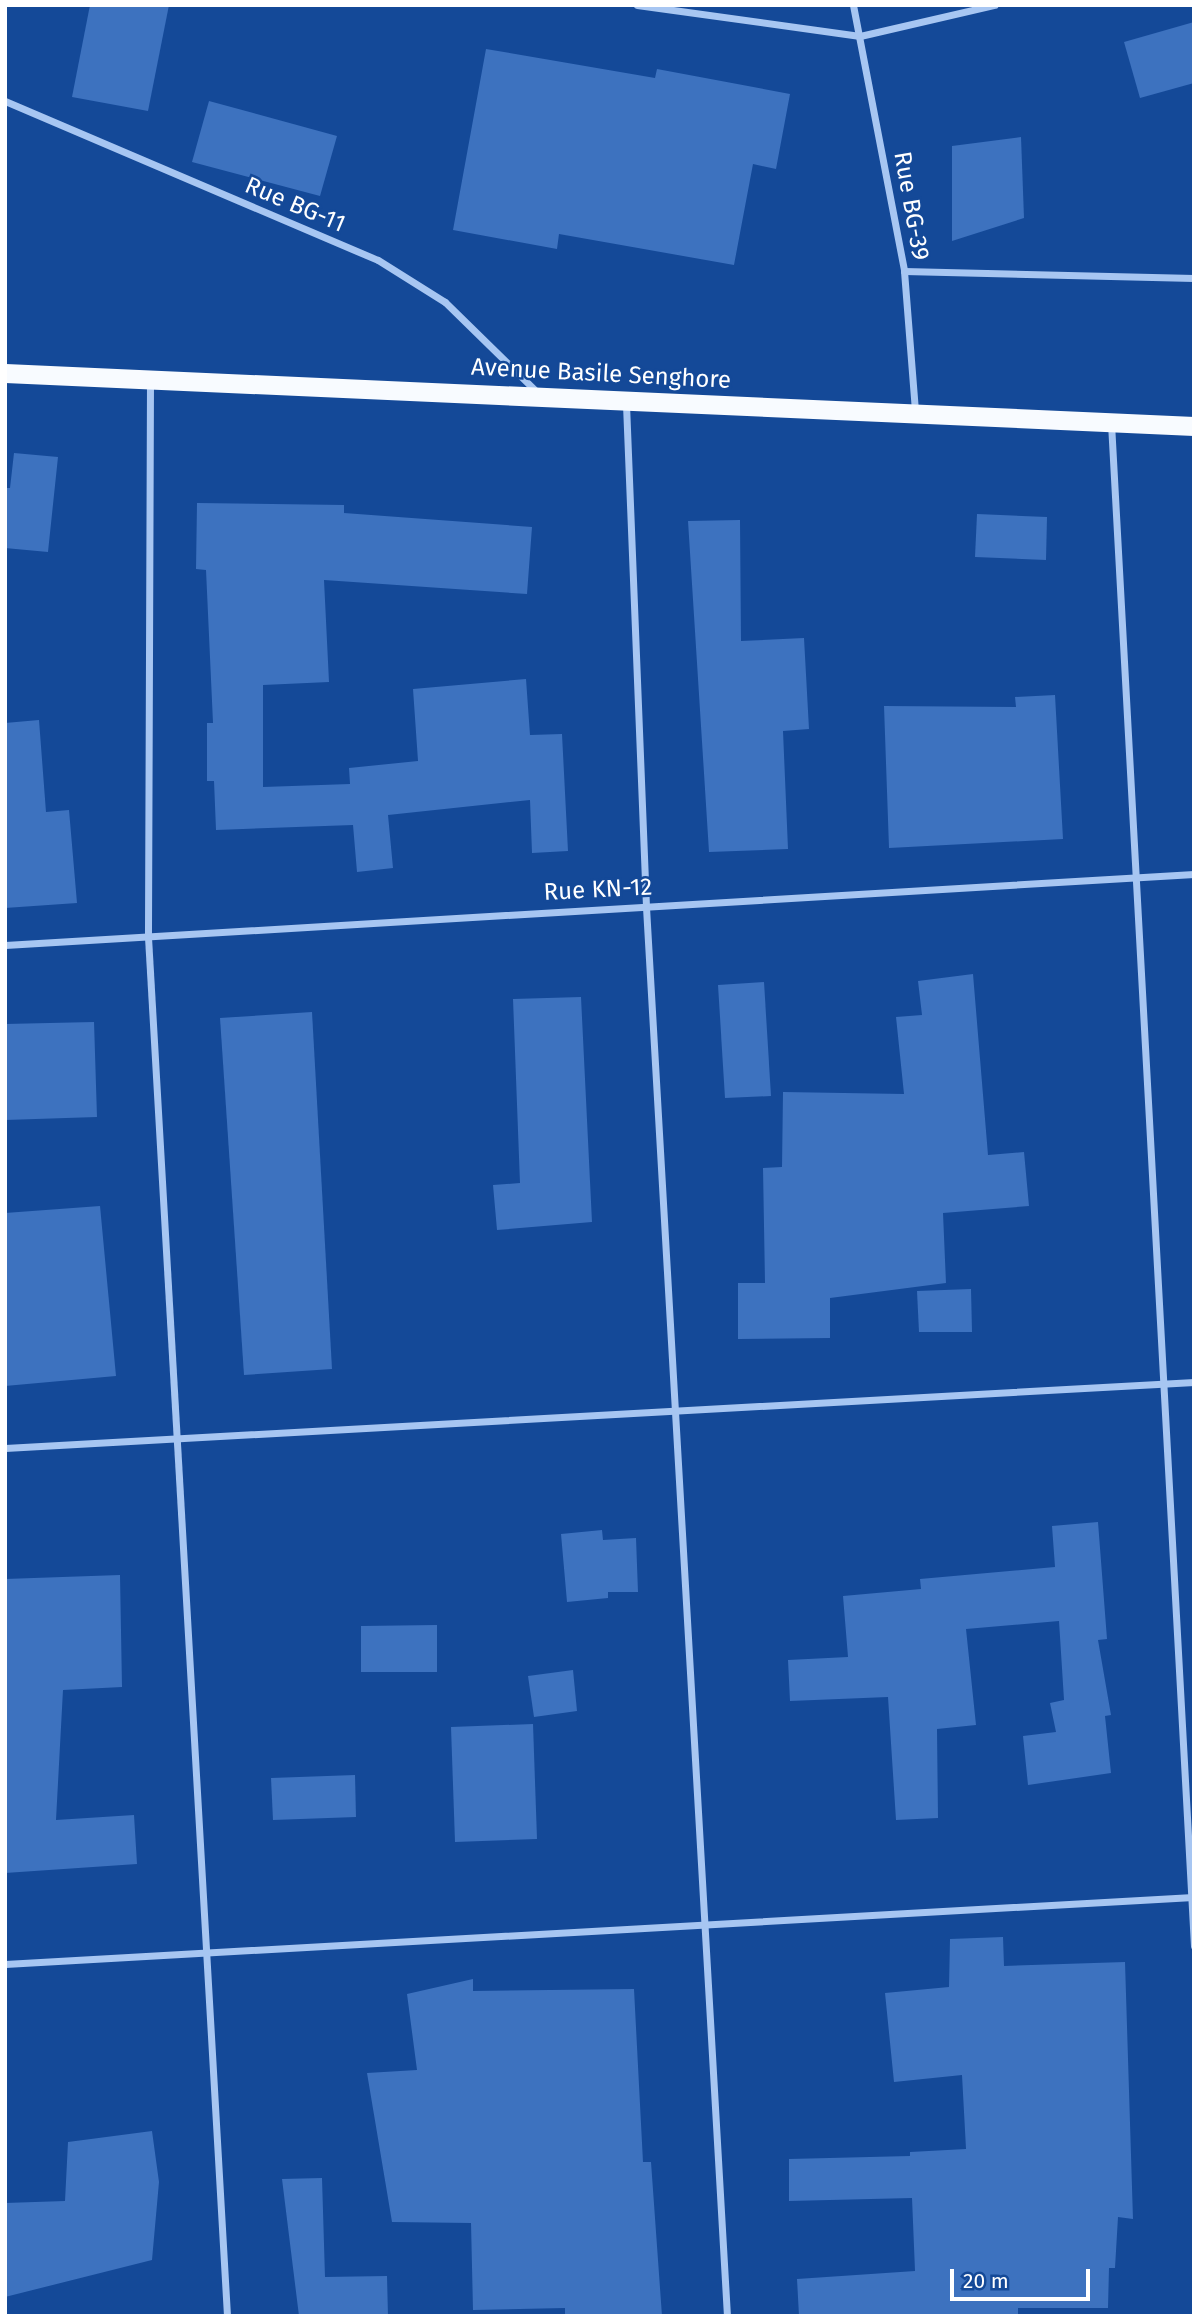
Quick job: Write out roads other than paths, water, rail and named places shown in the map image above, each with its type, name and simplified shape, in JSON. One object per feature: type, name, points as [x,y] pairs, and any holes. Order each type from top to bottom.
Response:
[{"type":"highway","name":"Avenue Basile Senghore","points":[[5,373],[539,394],[915,415],[1194,426]]},
{"type":"street","points":[[637,5],[860,36],[994,5]]},
{"type":"street","name":"Rue BG-39","points":[[853,5],[904,271],[915,415]]},
{"type":"street","name":"Rue BG-11","points":[[5,101],[378,260],[445,302],[539,394]]},
{"type":"street","points":[[904,271],[1194,278]]},
{"type":"street","points":[[150,378],[148,937],[227,2316]]},
{"type":"street","points":[[626,400],[646,906],[727,2316]]},
{"type":"street","points":[[1111,423],[1194,1946]]},
{"type":"street","name":"Rue KN-12","points":[[5,945],[1194,874]]},
{"type":"street","points":[[5,1448],[1194,1382]]},
{"type":"street","points":[[5,1964],[1192,1898]]}]
